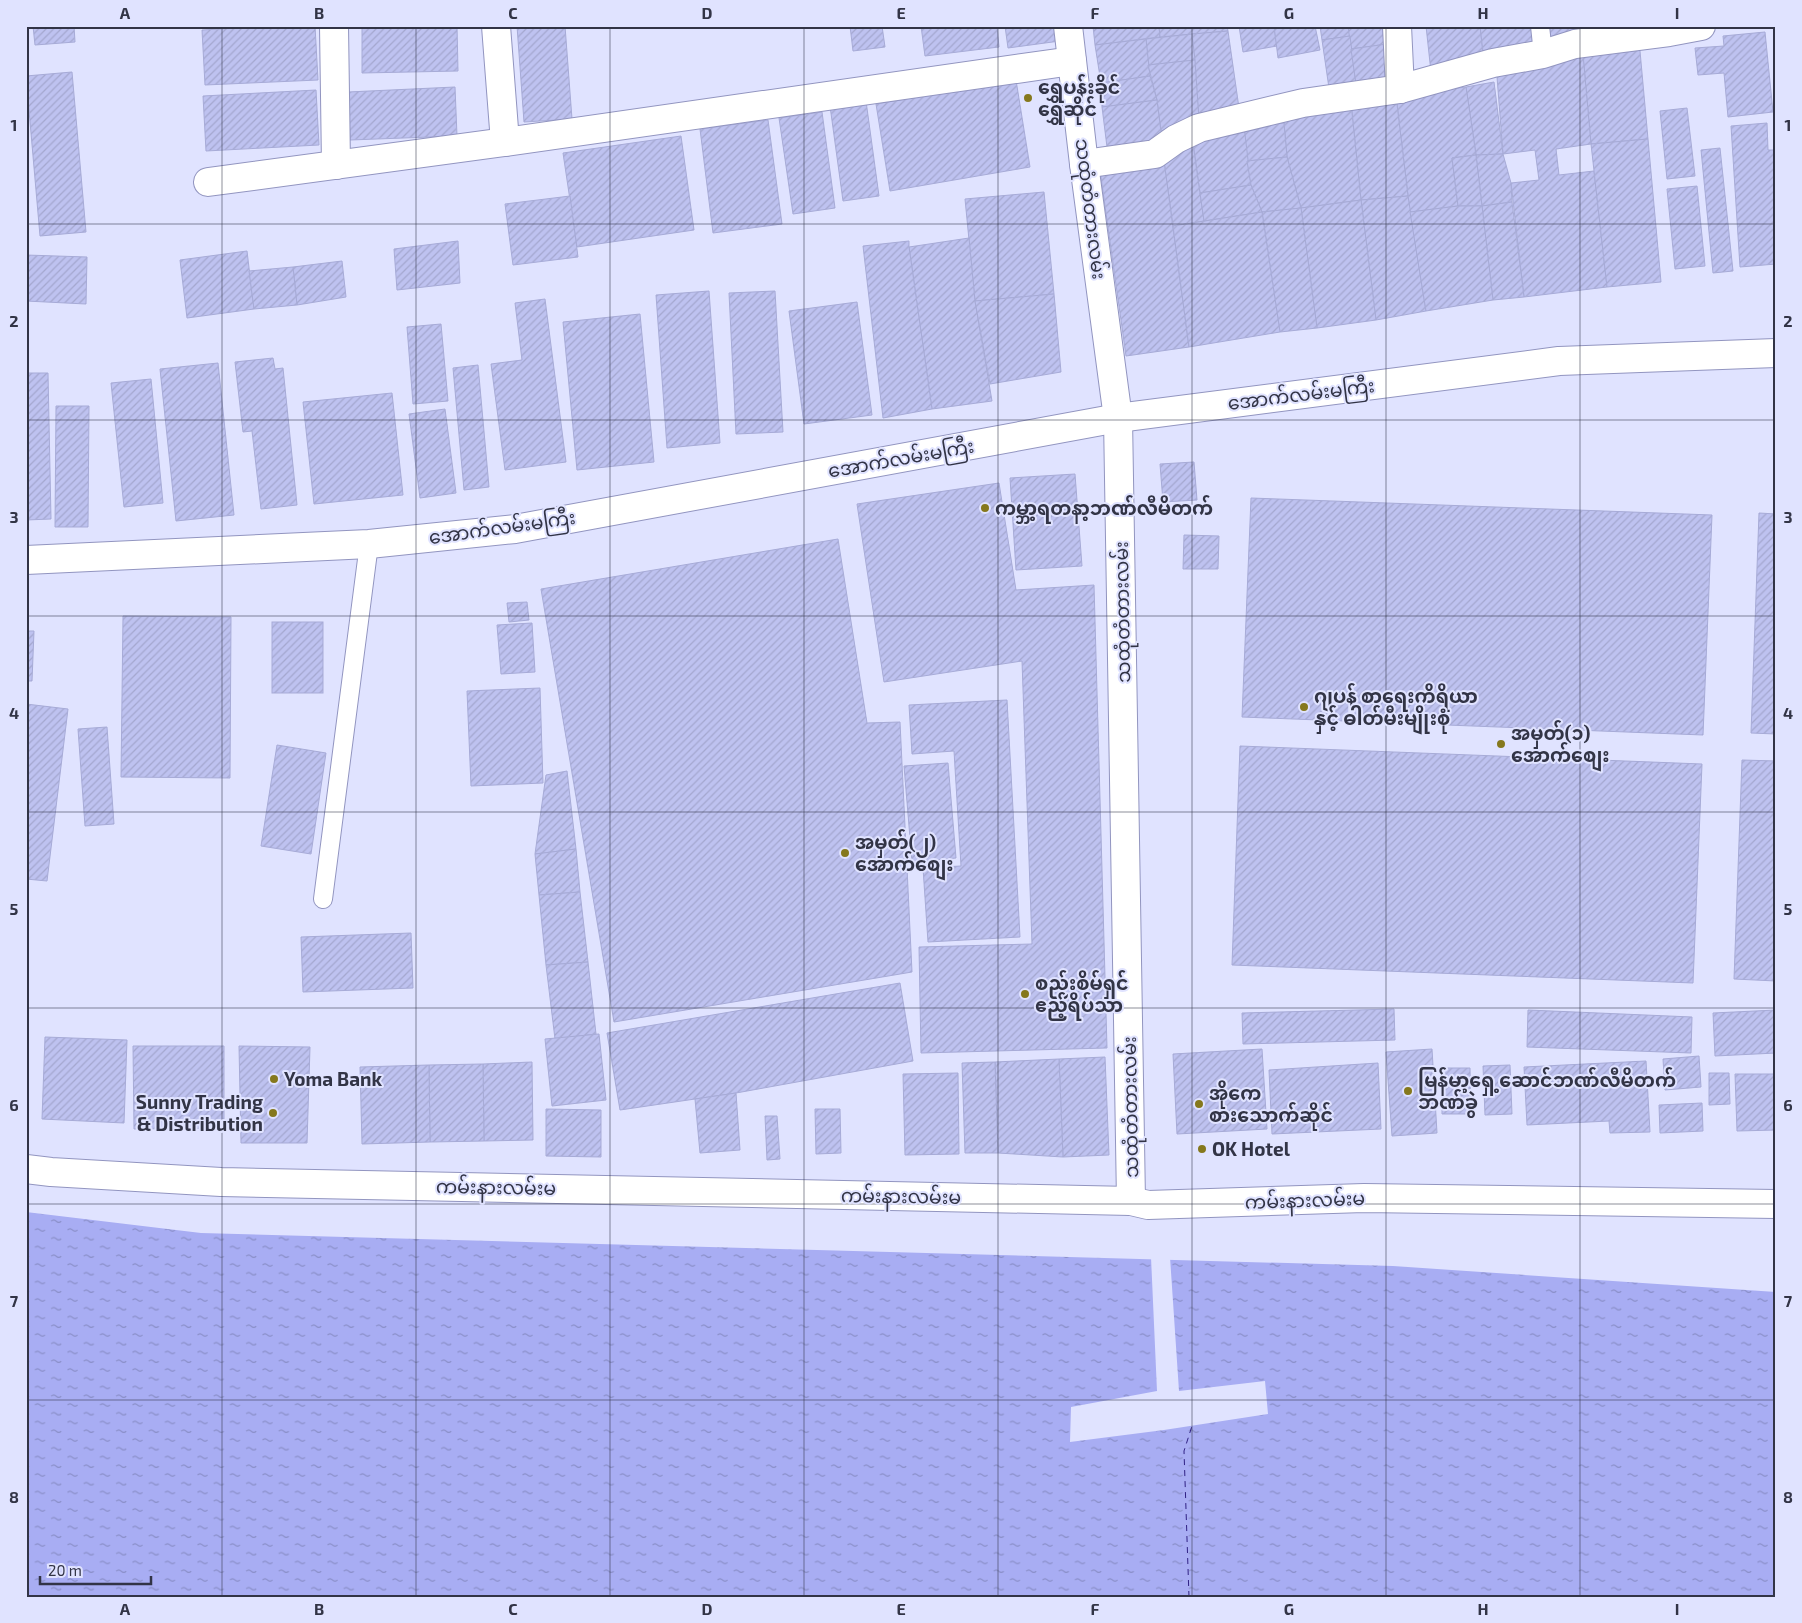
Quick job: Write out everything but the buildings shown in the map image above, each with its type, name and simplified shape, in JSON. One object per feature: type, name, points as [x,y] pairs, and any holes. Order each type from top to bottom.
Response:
[{"type":"main road","points":[[334,26],[336,164]]},
{"type":"main road","points":[[496,26],[505,142]]},
{"type":"main road","name":"သထုံတံတားလမ်း","points":[[1068,26],[1084,164],[1118,418],[1131,1201]]},
{"type":"main road","points":[[1397,26],[1400,89]]},
{"type":"main road","points":[[1084,164],[1155,154],[1176,139],[1199,128],[1303,102],[1400,89],[1493,63],[1543,54],[1575,44],[1701,26]]},
{"type":"main road","points":[[208,182],[505,142],[1072,61]]},
{"type":"main road","name":"အောက်လမ်းမကြီး","points":[[26,560],[369,544],[515,529],[1118,418],[1559,361],[1776,352]]},
{"type":"main road","name":"ကမ်းနားလမ်းမ","points":[[26,1168],[51,1172],[220,1182],[1131,1201],[1148,1205],[1364,1198],[1776,1204]]},
{"type":"lane","points":[[1540,26],[1543,54]]},
{"type":"lane","points":[[323,899],[369,544]]},
{"type":"water","points":[[26,1212],[201,1233],[1393,1266],[1776,1292],[1776,1597],[26,1597]]},
{"type":"pier","points":[[1151,1257],[1170,1257],[1179,1391],[1265,1381],[1268,1414],[1070,1442],[1071,1407],[1157,1391]]},
{"type":"ferry route","points":[[1189,1597],[1184,1451],[1192,1426]]},
{"type":"place","name":"ရွှေပန်းခိုင် ရွှေဆိုင်","points":[[1028,98]]},
{"type":"place","name":"ကမ္ဘာ့ရတနာ့ဘဏ်လီမိတက်","points":[[985,508]]},
{"type":"place","name":"ဂျပန် စာရေးကိရိယာ နှင့် ဓါတ်မီးမျိုးစုံ","points":[[1304,707]]},
{"type":"place","name":"အမှတ်(၁) အောက်စျေး","points":[[1501,744]]},
{"type":"place","name":"အမှတ်(၂) အောက်စျေး","points":[[845,853]]},
{"type":"place","name":"စည်းစိမ်ရှင် ဧည့်ရိပ်သာ","points":[[1025,994]]},
{"type":"place","name":"Yoma Bank","points":[[274,1079]]},
{"type":"place","name":"မြန်မာ့ရှေ့ဆောင်ဘဏ်လီမိတက် ဘဏ်ခွဲ","points":[[1408,1091]]},
{"type":"place","name":"အိုကေ စားသောက်ဆိုင်","points":[[1199,1104]]},
{"type":"place","name":"Sunny Trading & Distribution","points":[[273,1113]]},
{"type":"place","name":"OK Hotel","points":[[1202,1149]]}]
